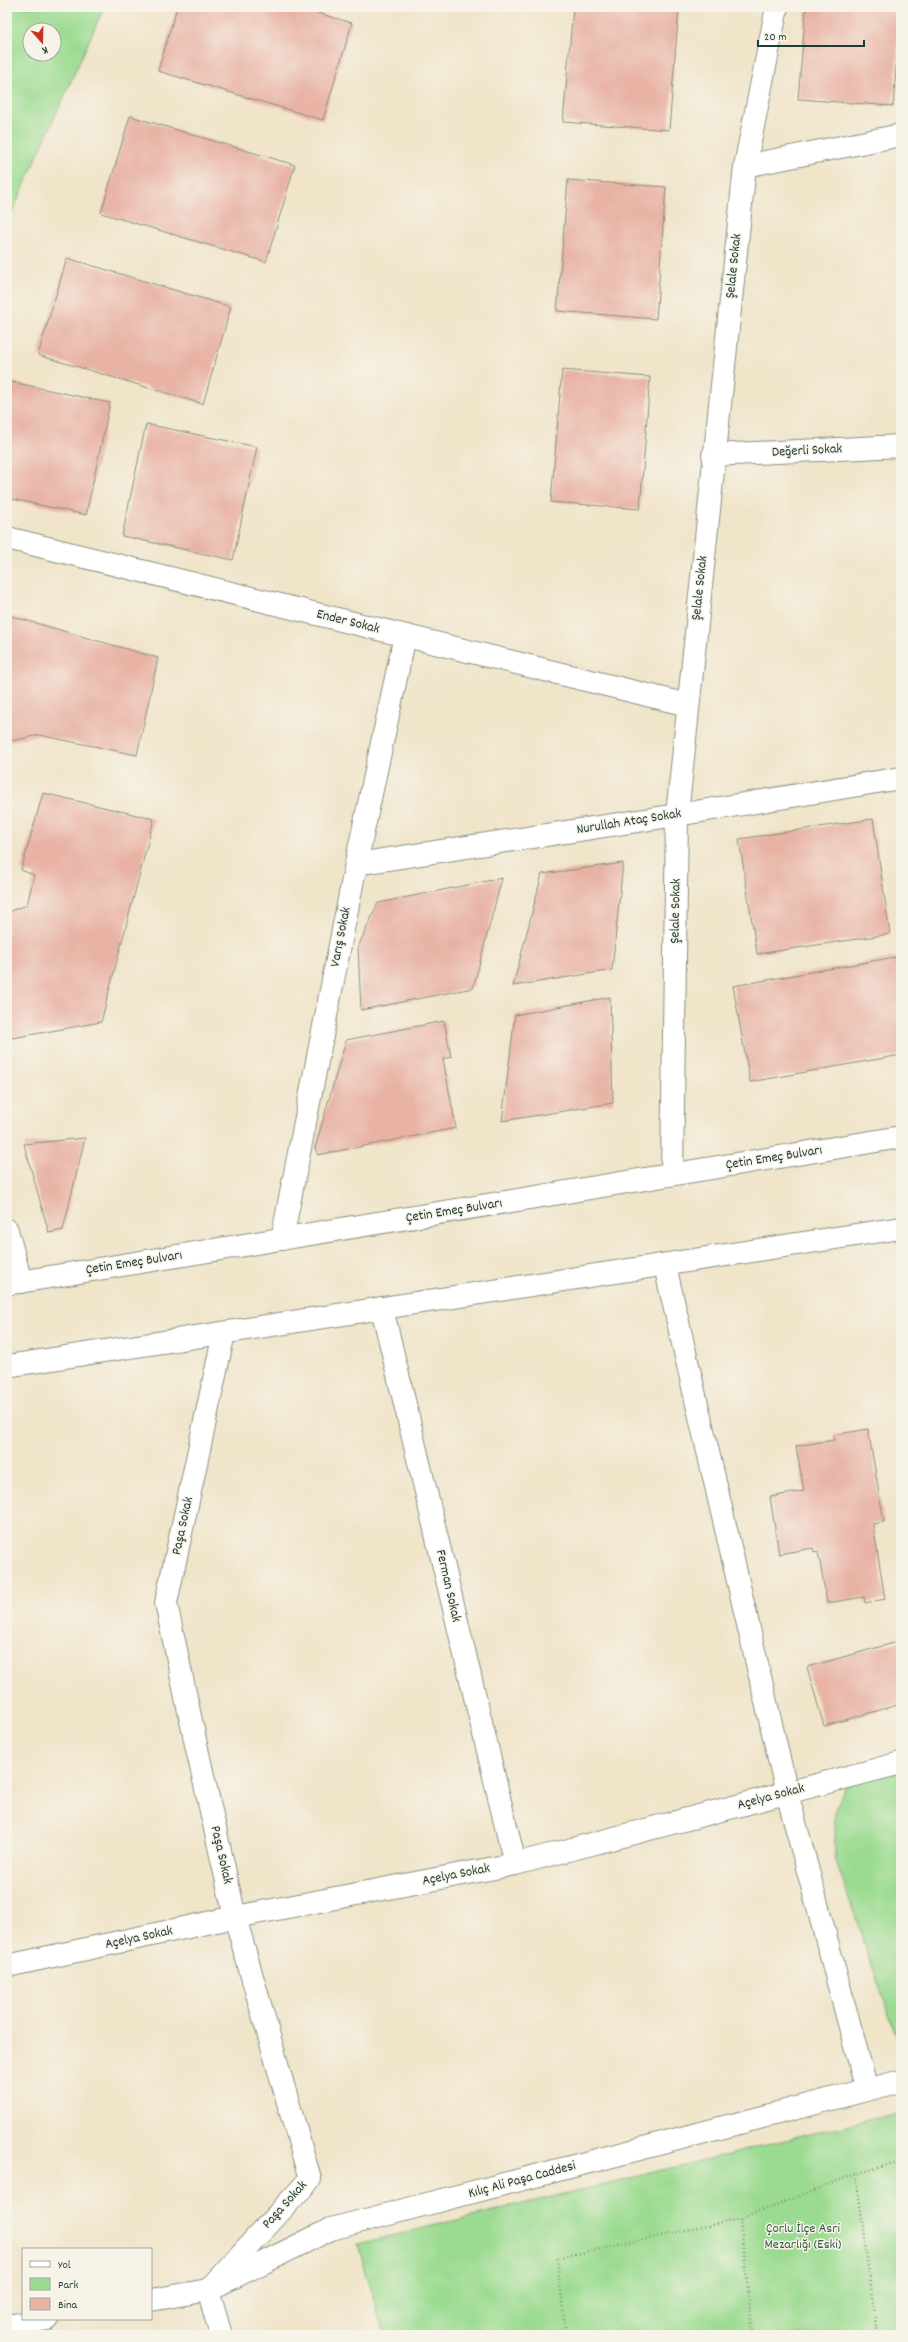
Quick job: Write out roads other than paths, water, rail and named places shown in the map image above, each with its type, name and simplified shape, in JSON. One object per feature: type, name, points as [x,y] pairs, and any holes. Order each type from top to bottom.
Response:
[{"type":"street","name":"Şelale Sokak","points":[[672,1174],[677,815],[744,166],[778,7]]},
{"type":"street","points":[[744,166],[901,135]]},
{"type":"street","name":"Değerli Sokak","points":[[713,456],[901,446]]},
{"type":"street","name":"Ender Sokak","points":[[7,538],[688,705]]},
{"type":"street","name":"Varış Sokak","points":[[282,1239],[356,864],[405,636]]},
{"type":"street","name":"Nurullah Ataç Sokak","points":[[356,864],[677,815],[901,778]]},
{"type":"street","name":"Çetin Emeç Bulvarı","points":[[14,1283],[901,1137]]},
{"type":"street","points":[[7,1366],[665,1266],[901,1228]]},
{"type":"street","points":[[7,1230],[14,1283]]},
{"type":"street","points":[[665,1266],[787,1793],[867,2090]]},
{"type":"street","name":"Ferman Sokak","points":[[382,1308],[515,1864]]},
{"type":"street","name":"Paşa Sokak","points":[[208,2290],[310,2179],[235,1917],[197,1750],[166,1603],[224,1333]]},
{"type":"street","name":"Açelya Sokak","points":[[7,1966],[235,1917],[515,1864],[901,1763]]},
{"type":"street","name":"Kılıç Ali Paşa Caddesi","points":[[152,2300],[208,2290],[331,2229],[901,2081]]},
{"type":"street","points":[[208,2290],[221,2335]]},
{"type":"street","points":[[7,2326],[42,2320]]},
{"type":"park label","name":"Çorlu İlçe Asri Mezarlığı (Eski)","points":[[803,2238]]}]
